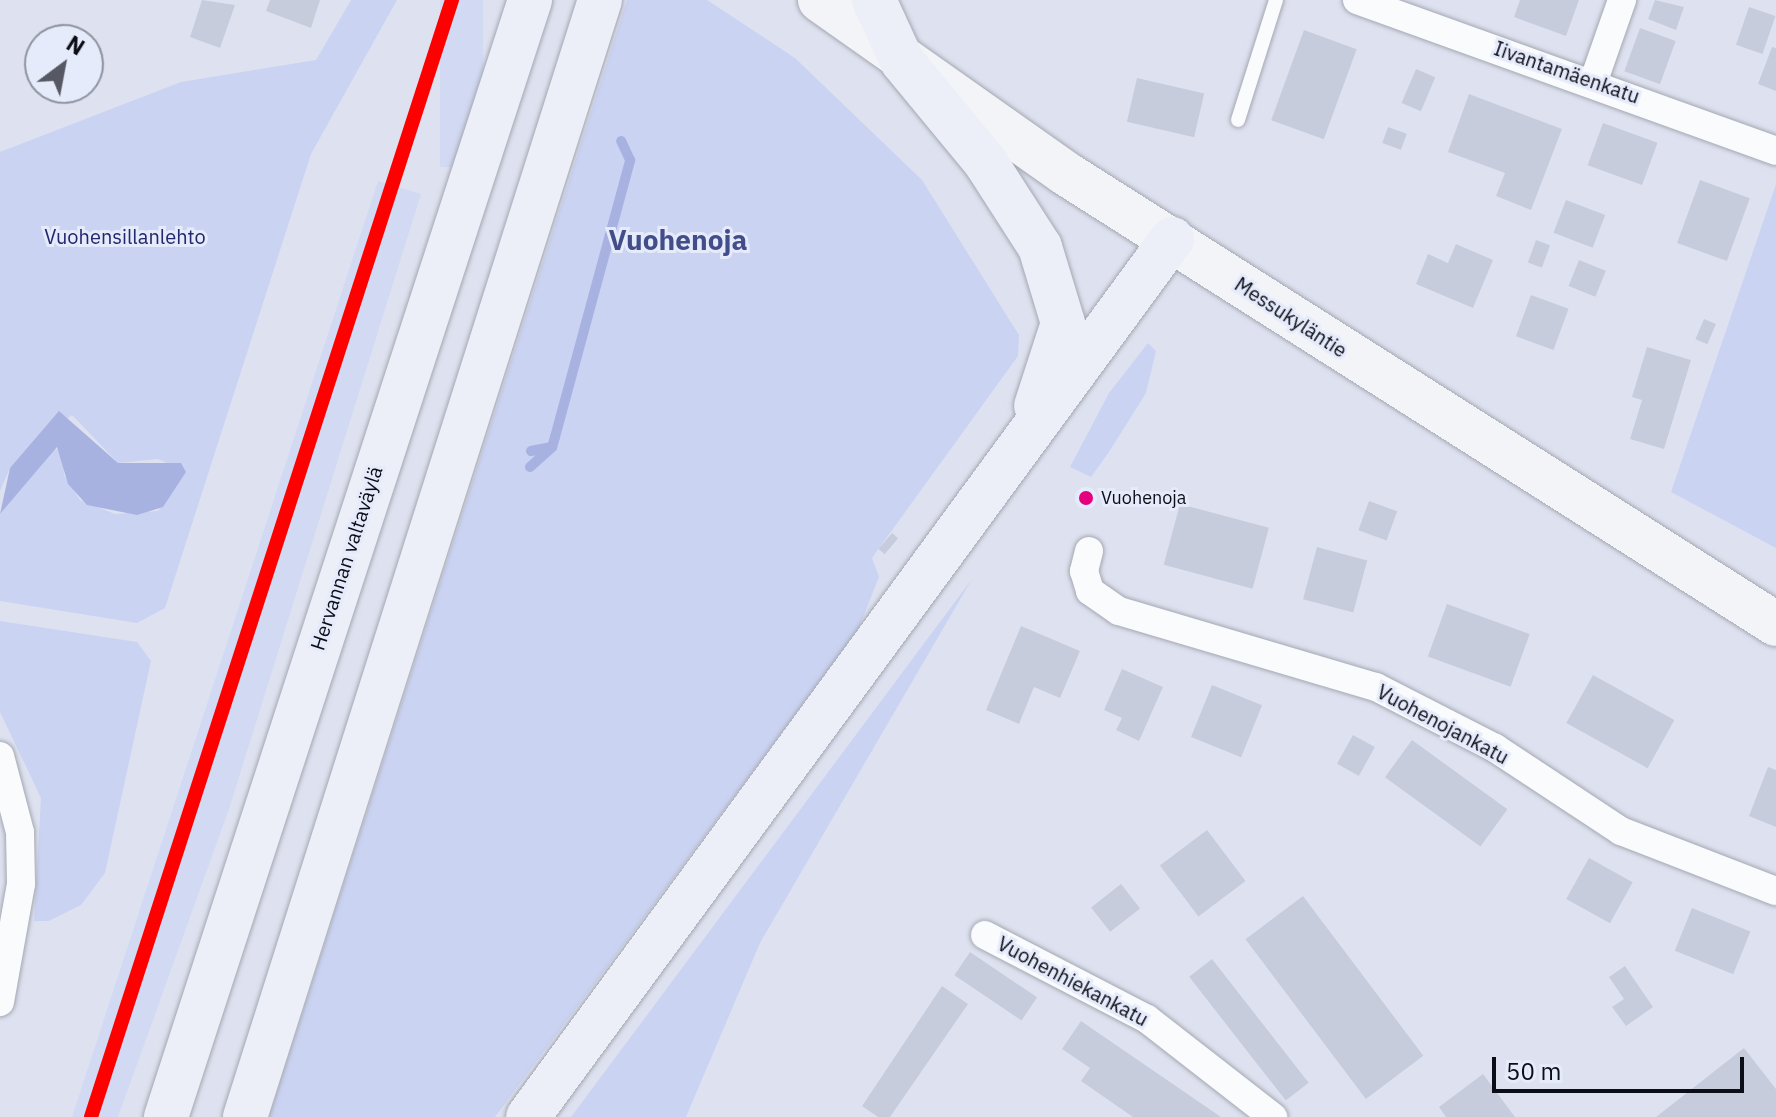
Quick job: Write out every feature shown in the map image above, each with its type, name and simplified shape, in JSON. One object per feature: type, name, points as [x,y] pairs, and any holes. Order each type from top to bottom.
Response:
[{"type":"highway","name":"Hervannan valtaväylä","points":[[166,1117],[530,0]]},
{"type":"highway","points":[[245,1117],[600,0]]},
{"type":"highway","points":[[874,0],[902,61],[1018,211],[1055,292],[1063,323],[1021,451]]},
{"type":"highway","points":[[528,1117],[1021,451],[1172,239]]},
{"type":"main road","name":"Messukyläntie","points":[[820,0],[902,61],[1172,239],[1774,622]]},
{"type":"street","name":"Iivantamäenkatu","points":[[1357,0],[1594,80],[1776,151]]},
{"type":"street","points":[[1594,80],[1622,0]]},
{"type":"street","name":"Vuohenojankatu","points":[[1089,551],[1084,571],[1090,591],[1119,611],[1376,687],[1495,748],[1621,831],[1776,891]]},
{"type":"street","points":[[0,756],[20,832],[21,884],[0,1002]]},
{"type":"street","name":"Vuohenhiekankatu","points":[[985,935],[1147,1019],[1273,1117]]},
{"type":"lane","points":[[1238,120],[1276,0]]},
{"type":"shaded area","points":[[440,0],[483,0],[483,167],[440,167]]},
{"type":"shaded area","points":[[378,181],[421,194],[229,809],[118,1117],[72,1117]]},
{"type":"shaded area","points":[[59,411],[118,463],[181,463],[186,472],[163,507],[137,515],[87,505],[68,484],[57,447],[0,514],[10,468]]},
{"type":"green space","name":"Vuohensillanlehto","points":[[351,0],[397,0],[311,154],[165,608],[137,623],[0,601],[0,514],[49,451],[62,448],[64,475],[80,500],[115,514],[158,511],[186,472],[158,459],[118,463],[72,415],[10,468],[0,491],[0,152],[181,82],[316,60]]},
{"type":"green space","points":[[627,0],[707,0],[795,58],[922,180],[1019,335],[1018,356],[872,558],[879,577],[858,630],[495,1117],[269,1117]]},
{"type":"green space","points":[[1776,184],[1776,548],[1671,492]]},
{"type":"green space","points":[[1148,343],[1156,351],[1146,393],[1109,452],[1091,477],[1070,467],[1109,393]]},
{"type":"green space","points":[[972,579],[760,943],[686,1117],[571,1117]]},
{"type":"green space","points":[[0,621],[137,642],[151,661],[105,873],[81,905],[49,921],[34,921],[41,798],[0,712]]},
{"type":"building","points":[[202,0],[235,5],[220,48],[190,37]]},
{"type":"building","points":[[270,0],[320,0],[311,28],[266,11]]},
{"type":"building","points":[[1520,0],[1579,0],[1566,36],[1514,17]]},
{"type":"building","points":[[1655,0],[1684,7],[1676,30],[1648,19]]},
{"type":"building","points":[[1749,7],[1775,16],[1762,54],[1736,45]]},
{"type":"building","points":[[1640,28],[1676,41],[1660,84],[1624,71]]},
{"type":"building","points":[[1304,30],[1357,49],[1324,139],[1271,120]]},
{"type":"building","points":[[1772,47],[1776,48],[1776,91],[1758,84]]},
{"type":"building","points":[[1416,69],[1435,77],[1421,111],[1402,103]]},
{"type":"building","points":[[1137,78],[1204,94],[1194,137],[1127,122]]},
{"type":"building","points":[[1469,94],[1562,129],[1531,210],[1496,196],[1505,173],[1448,152]]},
{"type":"building","points":[[1603,123],[1658,143],[1642,185],[1588,165]]},
{"type":"building","points":[[1388,127],[1407,134],[1401,150],[1382,143]]},
{"type":"building","points":[[1700,180],[1750,198],[1727,261],[1677,243]]},
{"type":"building","points":[[1566,200],[1605,215],[1593,248],[1553,233]]},
{"type":"building","points":[[1536,240],[1550,245],[1542,268],[1528,263]]},
{"type":"building","points":[[1456,244],[1493,260],[1473,308],[1416,284],[1428,254],[1448,263]]},
{"type":"building","points":[[1579,260],[1606,271],[1595,297],[1569,286]]},
{"type":"building","points":[[1531,295],[1569,309],[1554,350],[1516,336]]},
{"type":"building","points":[[1704,319],[1716,324],[1707,344],[1695,339]]},
{"type":"building","points":[[1647,347],[1691,360],[1664,449],[1630,439],[1642,400],[1632,397]]},
{"type":"building","points":[[1369,501],[1397,511],[1387,540],[1358,530]]},
{"type":"building","points":[[1180,504],[1269,528],[1253,589],[1164,565]]},
{"type":"building","points":[[892,533],[898,538],[885,554],[879,549]]},
{"type":"building","points":[[1317,547],[1367,560],[1353,613],[1303,599]]},
{"type":"building","points":[[1447,604],[1530,634],[1511,687],[1428,657]]},
{"type":"building","points":[[1021,626],[1080,651],[1060,698],[1034,687],[1019,724],[986,710]]},
{"type":"building","points":[[1122,669],[1163,687],[1139,741],[1116,730],[1122,718],[1104,710]]},
{"type":"building","points":[[1593,675],[1674,720],[1648,768],[1566,723]]},
{"type":"building","points":[[1212,685],[1262,705],[1241,757],[1191,737]]},
{"type":"building","points":[[1353,735],[1375,747],[1359,776],[1337,764]]},
{"type":"building","points":[[1412,740],[1507,809],[1480,847],[1385,777]]},
{"type":"building","points":[[1768,767],[1776,770],[1776,827],[1749,816]]},
{"type":"building","points":[[1207,830],[1246,881],[1198,917],[1160,866]]},
{"type":"building","points":[[1589,858],[1633,882],[1610,923],[1566,899]]},
{"type":"building","points":[[1121,884],[1140,908],[1110,932],[1091,907]]},
{"type":"building","points":[[1303,896],[1423,1056],[1366,1099],[1245,939]]},
{"type":"building","points":[[1692,908],[1750,932],[1733,974],[1675,951]]},
{"type":"building","points":[[970,952],[1037,997],[1021,1021],[954,975]]},
{"type":"building","points":[[1212,959],[1309,1083],[1286,1101],[1189,977]]},
{"type":"building","points":[[1625,966],[1653,1007],[1626,1026],[1612,1007],[1624,999],[1609,977]]},
{"type":"building","points":[[942,986],[968,1004],[890,1117],[878,1117],[862,1106]]},
{"type":"building","points":[[1081,1021],[1221,1117],[1133,1117],[1081,1081],[1090,1068],[1062,1049]]},
{"type":"building","points":[[1744,1048],[1776,1089],[1776,1117],[1656,1117]]},
{"type":"building","points":[[1483,1074],[1515,1117],[1446,1117],[1439,1107]]},
{"type":"waterway","name":"Vuohenoja","points":[[531,451],[552,447],[555,437],[630,160],[621,141]]},
{"type":"waterway","name":"Vuohenoja","points":[[530,467],[552,447]]},
{"type":"transit line","points":[[91,1117],[452,0]]},
{"type":"place","name":"Vuohenoja","points":[[1086,498]]},
{"type":"district","name":"Vuohenoja","points":[[678,240]]}]
